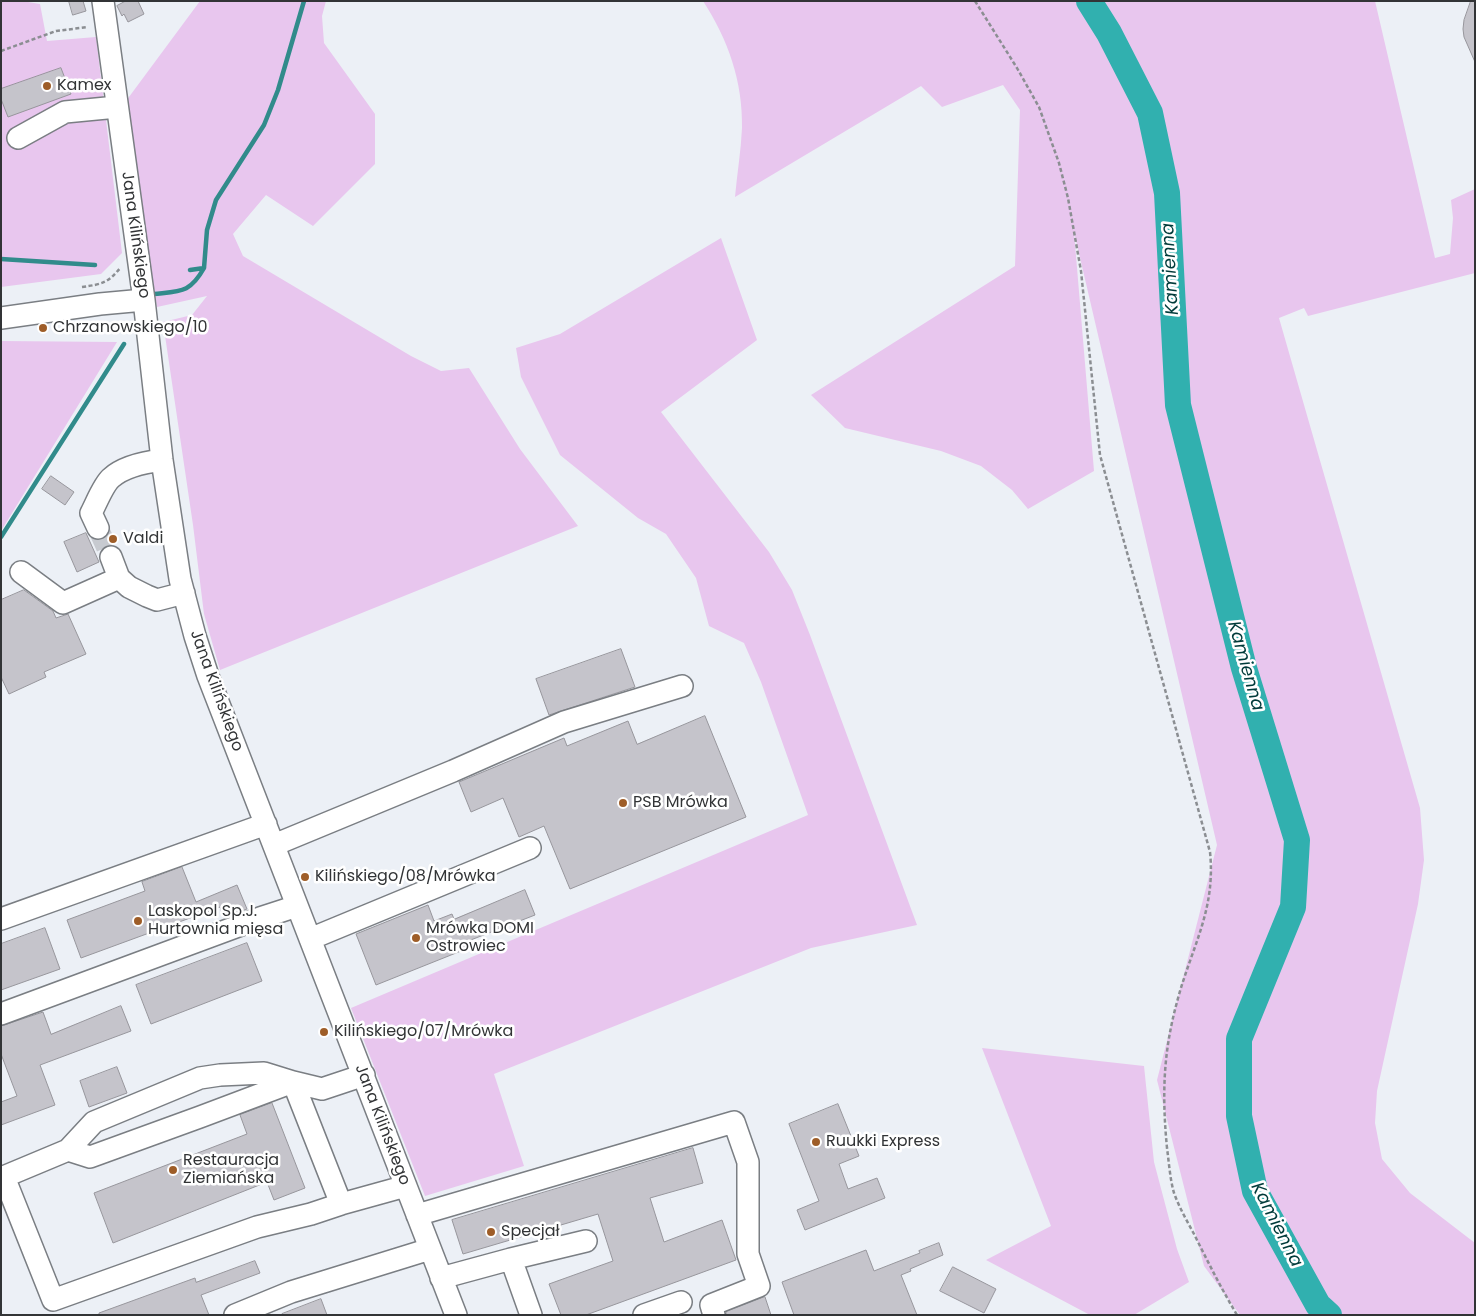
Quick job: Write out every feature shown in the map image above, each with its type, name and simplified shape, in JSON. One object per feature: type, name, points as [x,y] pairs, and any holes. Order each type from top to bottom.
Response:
[{"type":"street","name":"Jana Kilińskiego","points":[[103,1],[144,300],[162,460],[184,593],[195,636],[208,676],[456,1315]]},
{"type":"street","points":[[18,138],[65,112],[117,107]]},
{"type":"street","points":[[1,318],[100,304],[144,300]]},
{"type":"street","points":[[98,528],[91,513],[110,479],[123,471],[148,462],[162,460]]},
{"type":"street","points":[[111,557],[119,578],[129,587],[157,600],[184,593]]},
{"type":"street","points":[[21,572],[62,603],[119,578]]},
{"type":"street","points":[[274,846],[564,722],[682,686]]},
{"type":"street","points":[[1,919],[266,824]]},
{"type":"street","points":[[310,939],[530,848]]},
{"type":"street","points":[[1,1014],[297,906]]},
{"type":"street","points":[[364,1076],[322,1089],[264,1073],[200,1078],[94,1122],[68,1150],[3,1178],[54,1300],[257,1227],[311,1214],[406,1186]]},
{"type":"street","points":[[68,1150],[90,1157],[293,1082]]},
{"type":"street","points":[[293,1082],[341,1204]]},
{"type":"street","points":[[417,1216],[734,1122],[748,1162],[748,1254],[759,1286],[710,1305],[714,1315]]},
{"type":"street","points":[[441,1278],[586,1241]]},
{"type":"street","points":[[235,1315],[291,1292],[430,1249]]},
{"type":"street","points":[[511,1259],[531,1315]]},
{"type":"street","points":[[644,1315],[681,1302]]},
{"type":"path","points":[[975,1],[1039,107],[1059,163],[1068,198],[1081,272],[1100,455],[1210,852],[1212,871],[1208,906],[1175,1009],[1164,1068],[1163,1102],[1170,1176],[1174,1194],[1214,1276],[1237,1315]]},
{"type":"path","points":[[1,52],[56,31],[106,29]]},
{"type":"shaded area","points":[[1,1],[22,1],[40,4],[47,41],[96,37],[122,253],[101,274],[1,287]]},
{"type":"shaded area","points":[[200,1],[326,1],[322,16],[324,43],[375,114],[375,164],[313,226],[266,195],[233,234],[243,256],[411,356],[441,371],[469,368],[520,449],[578,526],[220,670],[204,614],[163,322],[192,315],[207,296],[157,307],[126,101]]},
{"type":"shaded area","points":[[703,1],[1375,1],[1435,258],[1450,254],[1453,218],[1451,200],[1475,189],[1475,273],[1308,316],[1304,308],[1279,318],[1420,808],[1424,860],[1418,904],[1377,1091],[1375,1123],[1382,1159],[1410,1193],[1475,1243],[1475,1315],[1240,1315],[1204,1266],[1157,1080],[1217,845],[1074,232],[1094,471],[1028,509],[1012,490],[981,466],[941,451],[845,428],[811,395],[1015,266],[1020,110],[1003,85],[942,107],[921,86],[735,197],[742,128],[740,94],[727,46]]},
{"type":"shaded area","points":[[721,238],[757,340],[661,412],[769,552],[792,590],[917,925],[811,948],[494,1074],[524,1166],[425,1196],[351,1008],[808,815],[761,682],[744,643],[709,626],[696,578],[666,534],[638,518],[560,455],[521,377],[516,348],[560,334]]},
{"type":"shaded area","points":[[1,341],[117,342],[1,531]]},
{"type":"shaded area","points":[[982,1048],[1144,1066],[1154,1162],[1177,1249],[1189,1282],[1134,1315],[1090,1315],[986,1260],[1051,1226]]},
{"type":"building","points":[[69,1],[83,1],[86,11],[73,15]]},
{"type":"building","points":[[126,1],[138,1],[144,14],[128,22],[124,14],[122,16],[117,6]]},
{"type":"building","points":[[1471,1],[1475,1],[1475,62],[1464,37],[1463,29],[1464,20]]},
{"type":"building","points":[[61,68],[71,94],[8,117],[1,99],[1,89]]},
{"type":"building","points":[[51,476],[74,492],[65,505],[42,489]]},
{"type":"building","points":[[86,533],[99,562],[77,572],[64,542]]},
{"type":"building","points":[[24,590],[53,611],[56,618],[68,614],[86,654],[44,672],[46,677],[9,694],[1,677],[1,600]]},
{"type":"building","points":[[621,649],[635,687],[549,715],[536,679]]},
{"type":"building","name":"PSB Mrówka","points":[[705,716],[746,817],[570,889],[544,826],[519,837],[503,798],[471,812],[459,782],[564,738],[567,746],[628,721],[637,744]]},
{"type":"building","points":[[182,867],[196,902],[237,885],[247,909],[224,918],[220,907],[81,958],[67,920],[145,891],[142,882]]},
{"type":"building","name":"Mrówka DOMI Ostrowiec","points":[[525,890],[535,915],[463,943],[466,949],[376,985],[356,934],[428,905],[434,921],[452,914],[454,919]]},
{"type":"building","points":[[45,928],[60,969],[1,990],[1,944]]},
{"type":"building","points":[[247,943],[262,981],[151,1024],[136,985]]},
{"type":"building","points":[[121,1006],[131,1031],[40,1065],[55,1105],[1,1125],[1,1102],[17,1096],[1,1054],[1,1026],[43,1012],[51,1034]]},
{"type":"building","points":[[117,1067],[127,1093],[89,1107],[80,1081]]},
{"type":"building","points":[[272,1103],[305,1188],[274,1200],[267,1182],[113,1243],[94,1193],[247,1134],[240,1115]]},
{"type":"building","points":[[838,1104],[859,1156],[839,1164],[848,1189],[877,1178],[885,1198],[805,1230],[797,1210],[819,1201],[789,1124]]},
{"type":"building","points":[[693,1148],[703,1183],[650,1198],[664,1242],[722,1220],[736,1260],[586,1315],[561,1315],[549,1284],[613,1261],[598,1214],[463,1254],[452,1220]]},
{"type":"building","points":[[939,1243],[943,1255],[910,1269],[911,1271],[901,1275],[917,1315],[794,1315],[782,1282],[866,1250],[874,1271],[920,1253],[919,1251]]},
{"type":"building","points":[[255,1261],[260,1273],[201,1295],[209,1315],[99,1315],[99,1313],[195,1278],[196,1282]]},
{"type":"building","points":[[953,1267],[996,1289],[984,1313],[940,1291]]},
{"type":"building","points":[[765,1297],[771,1315],[726,1315],[726,1312]]},
{"type":"building","points":[[321,1299],[327,1315],[282,1315],[282,1314]]},
{"type":"waterway","points":[[190,270],[204,268],[207,230],[216,200],[264,125],[278,90],[304,1]]},
{"type":"waterway","name":"Kamienna","points":[[1089,1],[1109,33],[1150,113],[1167,193],[1178,405],[1244,668],[1297,840],[1293,907],[1239,1039],[1239,1116],[1255,1191],[1318,1305],[1329,1315]]},
{"type":"waterway","points":[[1,259],[95,265]]},
{"type":"waterway","points":[[154,294],[184,289],[194,282],[204,268]]},
{"type":"waterway","points":[[1,537],[124,344]]},
{"type":"tunnel","points":[[98,528],[111,557]]},
{"type":"place","name":"Kamex","points":[[47,86]]},
{"type":"place","name":"Chrzanowskiego/10","points":[[43,328]]},
{"type":"place","name":"Valdi","points":[[113,539]]},
{"type":"place","name":"PSB Mrówka","points":[[623,803]]},
{"type":"place","name":"Kilińskiego/08/Mrówka","points":[[305,877]]},
{"type":"place","name":"Laskopol Sp.J. Hurtownia mięsa","points":[[138,921]]},
{"type":"place","name":"Mrówka DOMI Ostrowiec","points":[[416,938]]},
{"type":"place","name":"Kilińskiego/07/Mrówka","points":[[324,1032]]},
{"type":"place","name":"Ruukki Express","points":[[816,1142]]},
{"type":"place","name":"Restauracja Ziemiańska","points":[[173,1170]]},
{"type":"place","name":"Specjał","points":[[491,1232]]}]
